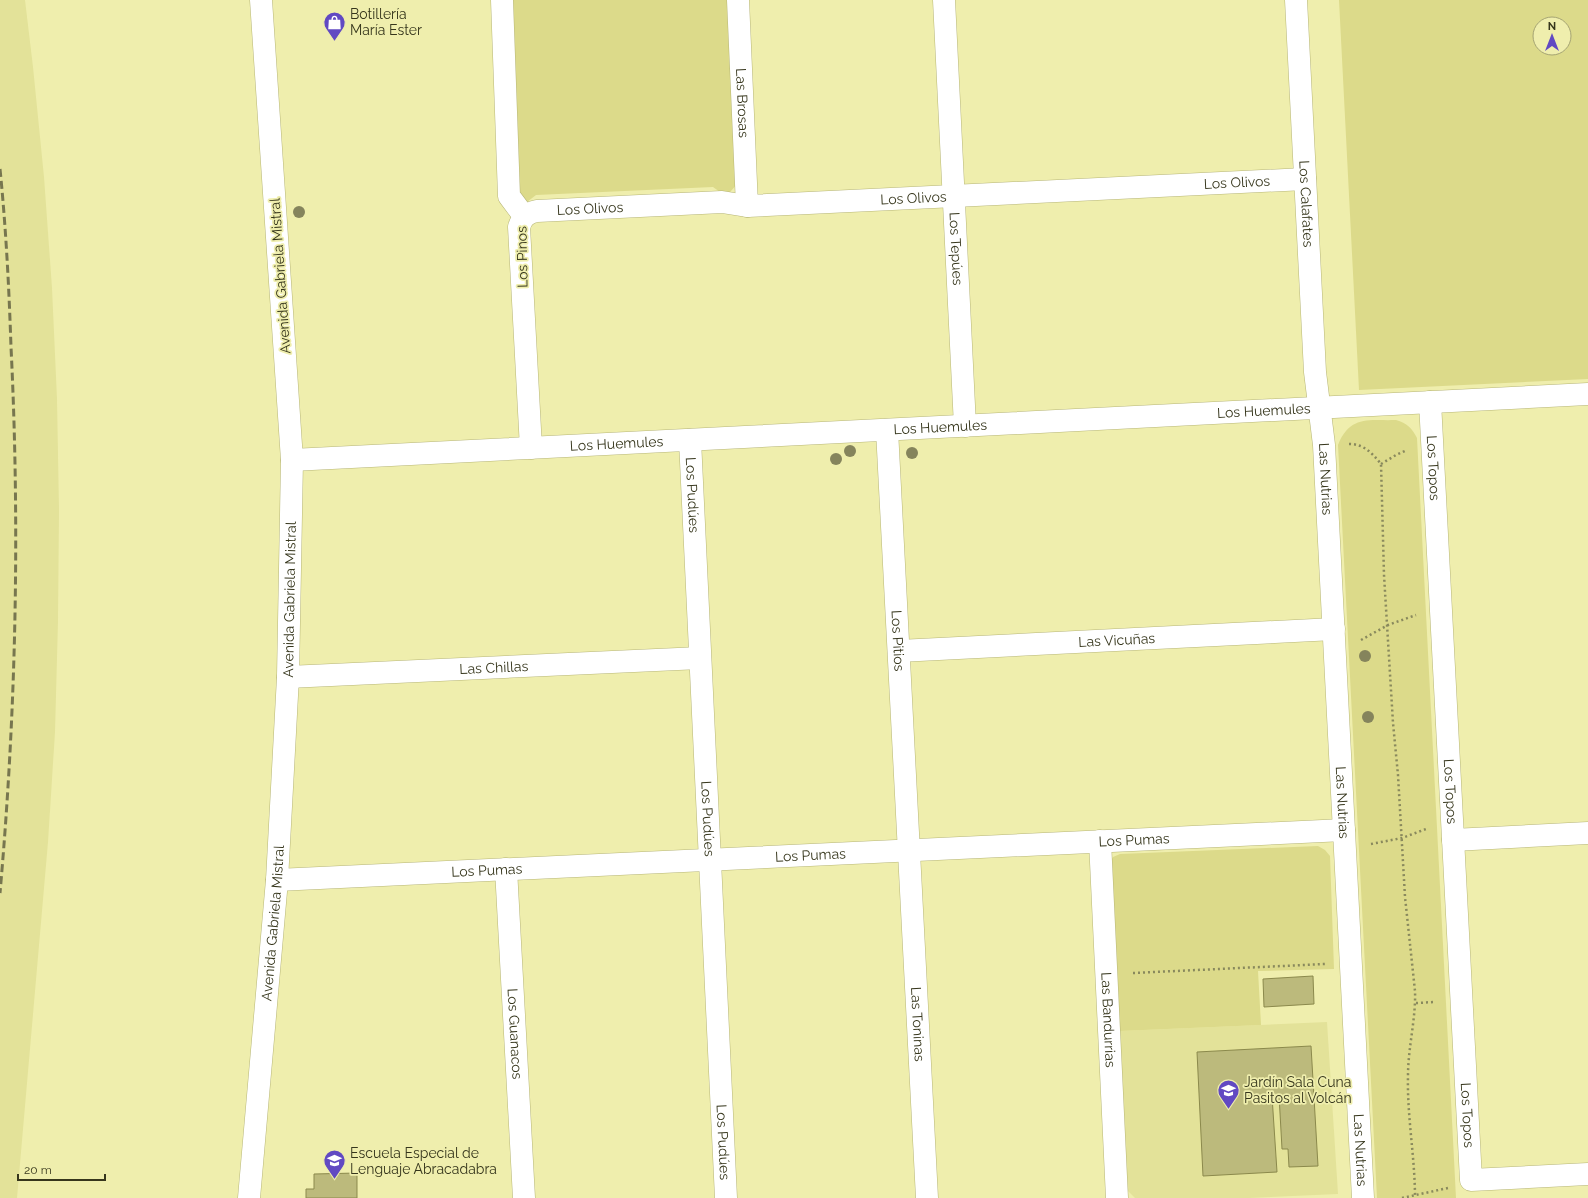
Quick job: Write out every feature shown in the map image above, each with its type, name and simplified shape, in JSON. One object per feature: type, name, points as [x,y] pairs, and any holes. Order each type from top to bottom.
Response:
[{"type":"street","name":"Avenida Gabriela Mistral","points":[[249,1198],[277,880],[288,677],[292,460],[261,0]]},
{"type":"street","name":"Los Pinos","points":[[502,0],[509,196],[524,216],[519,227],[531,448]]},
{"type":"street","name":"Las Brosas","points":[[738,0],[747,206]]},
{"type":"street","name":"Los Tepúes","points":[[944,0],[965,426]]},
{"type":"street","name":"Los Calafates","points":[[1296,0],[1315,372],[1320,408]]},
{"type":"street","name":"Los Olivos","points":[[524,216],[530,212],[537,211],[715,202],[747,206],[1305,179]]},
{"type":"street","name":"Los Huemules","points":[[292,460],[1588,394]]},
{"type":"street","name":"Los Topos","points":[[1430,402],[1471,1180]]},
{"type":"street","name":"Las Nutrias","points":[[1320,408],[1324,445],[1363,1198]]},
{"type":"street","name":"Los Pitios","points":[[887,430],[909,850]]},
{"type":"street","name":"Los Pudúes","points":[[690,440],[726,1198]]},
{"type":"street","name":"Las Vicuñas","points":[[899,651],[1334,630]]},
{"type":"street","name":"Las Chillas","points":[[288,677],[700,658]]},
{"type":"street","points":[[1453,840],[1588,833]]},
{"type":"street","name":"Los Pumas","points":[[277,880],[1100,841],[1344,838]]},
{"type":"street","name":"Las Bandurrias","points":[[1100,841],[1118,1198]]},
{"type":"street","name":"Las Toninas","points":[[909,850],[927,1198]]},
{"type":"street","name":"Los Guanacos","points":[[506,869],[524,1198]]},
{"type":"street","points":[[1471,1180],[1588,1174]]},
{"type":"path","points":[[1324,445],[1356,444],[1365,448],[1381,464],[1388,625],[1405,897],[1416,991],[1416,1003],[1409,1048],[1408,1077],[1415,1197]]},
{"type":"path","points":[[1335,655],[1388,625],[1441,606]]},
{"type":"path","points":[[1344,838],[1386,842],[1402,838],[1452,818]]},
{"type":"path","points":[[1106,974],[1351,963]]},
{"type":"path","points":[[1402,1198],[1415,1197],[1462,1185],[1471,1180]]},
{"type":"shaded area","points":[[0,0],[25,0],[33,67],[44,177],[52,288],[57,399],[59,510],[55,732],[48,842],[17,1198],[0,1198]]},
{"type":"shaded area","points":[[510,0],[731,0],[739,182],[730,192],[720,192],[713,187],[536,195],[527,202],[522,202],[519,199]]},
{"type":"shaded area","points":[[1339,0],[1588,0],[1588,379],[1359,390]]},
{"type":"shaded area","points":[[1369,420],[1396,420],[1409,426],[1417,438],[1456,1198],[1377,1198],[1338,445],[1343,435],[1355,424]]},
{"type":"shaded area","points":[[1318,846],[1325,850],[1330,856],[1334,969],[1258,971],[1261,1025],[1120,1031],[1109,864],[1113,857],[1120,854]]},
{"type":"shaded area","name":"Jardín Sala Cuna Pasitos al Volcán","points":[[1327,1022],[1338,1194],[1249,1198],[1135,1198],[1126,1189],[1120,1031]]},
{"type":"building","points":[[1313,976],[1314,1004],[1264,1007],[1263,979]]},
{"type":"building","points":[[1311,1046],[1318,1166],[1289,1167],[1288,1149],[1282,1149],[1279,1095],[1272,1096],[1277,1172],[1203,1176],[1197,1052]]},
{"type":"building","name":"Escuela Especial de Lenguaje Abracadabra","points":[[357,1173],[357,1198],[306,1198],[306,1189],[314,1189],[314,1174]]},
{"type":"railway","points":[[0,169],[6,236],[14,415],[16,552],[10,757],[0,893]]},
{"type":"place","name":"Botillería María Ester","points":[[334,42]]},
{"type":"place","name":"Jardín Sala Cuna Pasitos al Volcán","points":[[1228,1110]]},
{"type":"place","name":"Escuela Especial de Lenguaje Abracadabra","points":[[335,1180]]}]
